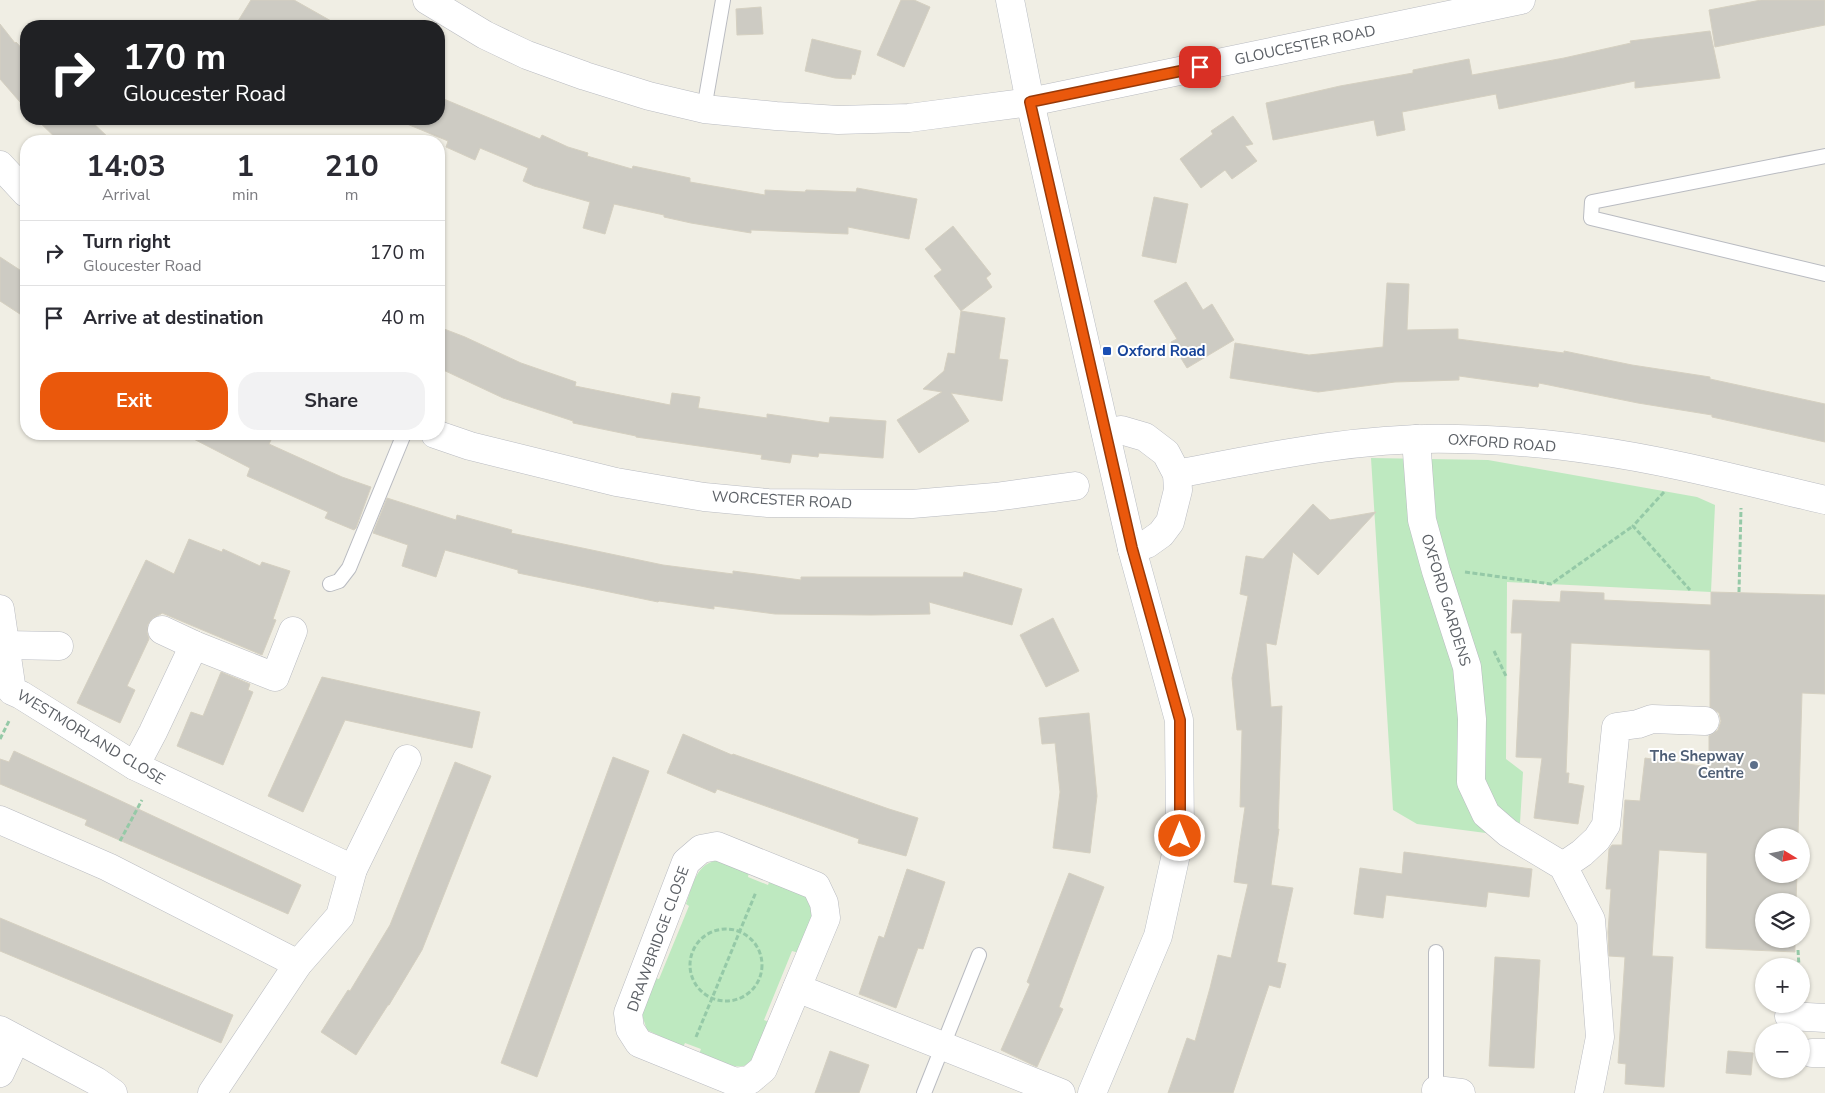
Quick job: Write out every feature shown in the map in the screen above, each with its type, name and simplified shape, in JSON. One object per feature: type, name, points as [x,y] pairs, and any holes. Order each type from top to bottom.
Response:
[{"type":"street","name":"GLOUCESTER ROAD","points":[[427,0],[486,35],[527,55],[584,76],[649,96],[704,109],[838,120],[909,118],[1030,102],[1521,0]]},
{"type":"street","points":[[1010,0],[1030,102],[1106,433],[1116,469],[1132,548],[1180,720],[1180,836],[1158,936],[1092,1093]]},
{"type":"street","points":[[0,165],[20,187]]},
{"type":"street","points":[[1106,433],[1121,430],[1145,438],[1166,453],[1176,474],[1178,490],[1170,522],[1161,534],[1147,544],[1132,548]]},
{"type":"street","name":"WORCESTER ROAD","points":[[445,437],[470,446],[616,482],[704,497],[768,503],[912,504],[995,498],[1075,486]]},
{"type":"street","name":"OXFORD ROAD","points":[[1176,474],[1279,454],[1366,443],[1456,438],[1592,450],[1825,500]]},
{"type":"street","name":"OXFORD GARDENS","points":[[1416,439],[1422,520],[1467,667],[1472,719],[1471,782],[1486,814],[1508,833],[1563,866]]},
{"type":"street","name":"WESTMORLAND CLOSE","points":[[0,609],[12,691],[144,771],[353,869]]},
{"type":"street","points":[[162,630],[194,645],[275,677],[293,631]]},
{"type":"street","points":[[5,645],[59,646]]},
{"type":"street","points":[[144,771],[153,732],[194,645]]},
{"type":"street","points":[[1589,1093],[1600,1037],[1592,920],[1563,866],[1582,853],[1597,839],[1606,825],[1616,727],[1638,724],[1652,718],[1705,721]]},
{"type":"street","points":[[212,1093],[298,964],[340,916],[353,869],[407,759]]},
{"type":"street","points":[[0,820],[108,866],[298,964]]},
{"type":"street","name":"DRAWBRIDGE CLOSE","points":[[717,846],[766,866],[816,886],[824,903],[826,918],[763,1069],[750,1080],[735,1082],[639,1043],[630,1029],[628,1013],[686,862],[701,850],[717,846]]},
{"type":"street","points":[[797,988],[1061,1093]]},
{"type":"street","points":[[1789,1016],[1825,1018]]},
{"type":"street","points":[[0,1074],[8,1035],[96,1081],[113,1093]]},
{"type":"lane","points":[[704,109],[723,0]]},
{"type":"lane","points":[[1825,156],[1592,202],[1591,218],[1825,274]]},
{"type":"lane","points":[[330,584],[340,581],[349,568],[402,440]]},
{"type":"lane","points":[[1436,952],[1449,1092]]},
{"type":"lane","points":[[924,1093],[979,955]]},
{"type":"path","points":[[1739,592],[1742,481]]},
{"type":"path","points":[[1434,563],[1457,571],[1551,584],[1633,526],[1665,492]]},
{"type":"path","points":[[1633,526],[1690,590]]},
{"type":"path","points":[[108,866],[144,771]]},
{"type":"path","points":[[686,1062],[766,866]]},
{"type":"path","points":[[727,928],[740,930],[756,942],[760,951],[763,962],[760,979],[756,987],[739,999],[726,1001],[712,998],[698,988],[692,979],[690,970],[692,952],[703,936],[711,932],[727,928]]},
{"type":"path","points":[[1798,950],[1798,958]]},
{"type":"green space","points":[[1371,458],[1488,460],[1697,497],[1715,505],[1711,592],[1507,582],[1506,759],[1523,772],[1520,823],[1501,835],[1417,824],[1393,810]]},
{"type":"green space","points":[[720,860],[749,872],[748,877],[768,885],[770,880],[805,895],[815,915],[799,953],[792,951],[764,1020],[769,1022],[756,1052],[746,1065],[739,1066],[729,1065],[699,1054],[701,1049],[685,1043],[683,1047],[647,1030],[641,1012],[655,978],[659,979],[689,906],[686,904],[697,876],[706,865]]},
{"type":"building","points":[[251,0],[294,0],[329,20],[239,20]]},
{"type":"building","points":[[901,0],[914,0],[930,7],[904,67],[877,55]]},
{"type":"building","points":[[1761,0],[1825,0],[1825,25],[1715,47],[1709,10]]},
{"type":"building","points":[[761,7],[763,34],[737,35],[736,9]]},
{"type":"building","points":[[0,24],[20,46],[20,102],[0,79]]},
{"type":"building","points":[[1710,31],[1720,78],[1635,88],[1635,81],[1499,109],[1496,94],[1402,112],[1405,130],[1377,136],[1374,120],[1273,140],[1266,103],[1340,86],[1413,73],[1413,70],[1469,59],[1472,75],[1564,58],[1631,43],[1630,41]]},
{"type":"building","points":[[812,39],[861,51],[855,75],[852,74],[851,79],[835,78],[805,71]]},
{"type":"building","points":[[445,99],[540,139],[542,135],[568,147],[588,153],[587,156],[632,169],[633,166],[690,178],[690,182],[765,195],[765,190],[856,192],[857,188],[917,199],[909,239],[848,227],[848,234],[751,230],[751,233],[691,223],[614,204],[605,234],[583,228],[590,202],[534,186],[523,181],[528,168],[480,148],[475,160],[446,147],[448,141],[445,140],[445,135],[434,135],[409,125],[445,125]]},
{"type":"building","points":[[1233,116],[1253,144],[1245,146],[1257,161],[1232,179],[1225,170],[1201,188],[1180,159],[1213,134],[1211,131]]},
{"type":"building","points":[[42,125],[95,125],[106,135],[53,135]]},
{"type":"building","points":[[1154,197],[1188,204],[1176,263],[1142,256]]},
{"type":"building","points":[[953,226],[991,274],[986,278],[992,287],[961,311],[934,276],[942,270],[925,249]]},
{"type":"building","points":[[0,257],[20,270],[20,314],[0,301]]},
{"type":"building","points":[[1186,282],[1203,310],[1212,304],[1234,340],[1187,368],[1171,342],[1177,339],[1154,301]]},
{"type":"building","points":[[1387,283],[1409,284],[1407,330],[1458,329],[1458,339],[1564,353],[1564,351],[1632,365],[1710,377],[1710,379],[1825,404],[1825,442],[1712,417],[1712,415],[1638,403],[1539,383],[1538,387],[1459,376],[1459,380],[1395,382],[1318,392],[1230,378],[1235,343],[1309,355],[1383,347]]},
{"type":"building","points":[[961,311],[1005,318],[999,359],[1008,360],[1002,401],[951,393],[969,421],[919,453],[897,420],[942,392],[923,389],[944,371],[948,353],[955,354]]},
{"type":"building","points":[[445,329],[521,363],[576,382],[575,386],[670,405],[672,393],[700,397],[698,408],[767,418],[767,414],[829,423],[830,417],[886,421],[883,458],[819,453],[818,457],[792,454],[790,463],[761,459],[762,455],[636,437],[573,423],[573,421],[503,398],[445,371]]},
{"type":"building","points":[[196,440],[271,440],[269,444],[342,477],[371,487],[354,530],[325,518],[328,512],[247,476],[250,468]]},
{"type":"building","points":[[387,498],[456,520],[457,515],[512,530],[511,533],[663,565],[733,574],[733,571],[801,580],[801,577],[963,577],[964,572],[1022,589],[1012,625],[929,602],[930,614],[871,615],[775,614],[714,606],[714,609],[658,602],[518,573],[518,570],[445,550],[436,577],[402,566],[408,545],[373,533]]},
{"type":"building","points":[[1313,504],[1330,520],[1376,512],[1318,575],[1293,552],[1276,645],[1266,643],[1271,707],[1282,706],[1279,829],[1271,885],[1293,888],[1277,962],[1286,964],[1280,988],[1269,985],[1233,1093],[1168,1093],[1187,1038],[1195,1041],[1218,955],[1231,958],[1248,884],[1234,882],[1245,807],[1240,807],[1242,730],[1237,730],[1232,678],[1248,596],[1240,594],[1246,556],[1263,559]]},
{"type":"building","points":[[189,539],[222,552],[223,549],[260,566],[262,562],[290,571],[273,619],[276,620],[262,655],[162,613],[153,618],[148,624],[147,632],[149,639],[127,686],[135,690],[120,723],[77,703],[146,560],[174,574]]},
{"type":"building","points":[[1561,591],[1604,593],[1604,600],[1711,605],[1711,592],[1825,595],[1825,694],[1802,693],[1798,828],[1755,828],[1755,883],[1797,883],[1796,893],[1755,893],[1755,948],[1795,948],[1795,952],[1706,948],[1707,853],[1659,850],[1652,956],[1673,957],[1664,1087],[1625,1084],[1626,1064],[1618,1063],[1625,957],[1609,956],[1608,932],[1611,889],[1606,889],[1609,849],[1612,845],[1622,845],[1625,800],[1640,801],[1645,758],[1709,767],[1709,736],[1718,730],[1721,721],[1719,713],[1710,707],[1710,650],[1571,643],[1566,773],[1569,773],[1568,783],[1584,786],[1578,824],[1534,818],[1542,758],[1516,757],[1522,633],[1511,633],[1513,600],[1560,602]]},
{"type":"building","points":[[1053,618],[1079,671],[1046,687],[1020,635]]},
{"type":"building","points":[[221,672],[250,684],[248,690],[253,692],[223,765],[177,746],[191,712],[203,716]]},
{"type":"building","points":[[322,677],[480,712],[472,748],[345,720],[303,812],[268,796]]},
{"type":"building","points":[[1089,713],[1097,796],[1090,853],[1053,848],[1060,792],[1055,743],[1042,744],[1039,718]]},
{"type":"building","points":[[683,734],[732,755],[918,818],[906,856],[858,843],[859,839],[717,789],[715,793],[667,773]]},
{"type":"building","points":[[14,751],[301,885],[288,914],[85,825],[87,820],[0,784],[0,759],[9,762]]},
{"type":"building","points":[[613,757],[649,771],[537,1077],[501,1063]]},
{"type":"building","points":[[455,762],[491,776],[422,950],[356,1055],[321,1032],[348,990],[350,991],[390,925]]},
{"type":"building","points":[[1404,852],[1532,869],[1529,897],[1488,892],[1486,907],[1386,895],[1383,918],[1354,914],[1360,868],[1402,874]]},
{"type":"building","points":[[907,869],[945,882],[923,949],[918,948],[896,1008],[859,994],[879,936],[884,938]]},
{"type":"building","points":[[1069,873],[1104,887],[1059,1007],[1063,1009],[1037,1067],[1001,1050],[1030,984],[1027,982]]},
{"type":"building","points":[[0,918],[233,1015],[221,1043],[0,951]]},
{"type":"building","points":[[1495,957],[1540,960],[1534,1068],[1489,1066]]},
{"type":"building","points":[[830,1051],[869,1065],[859,1093],[815,1093]]},
{"type":"building","points":[[1728,1051],[1753,1053],[1751,1075],[1726,1073]]},
{"type":"place","name":"Oxford Road","points":[[1107,351]]},
{"type":"place","name":"The Shepway Centre","points":[[1754,765]]},
{"type":"route","points":[[1180,836],[1180,720],[1132,548],[1116,469],[1106,433],[1030,102],[1200,67]]}]
